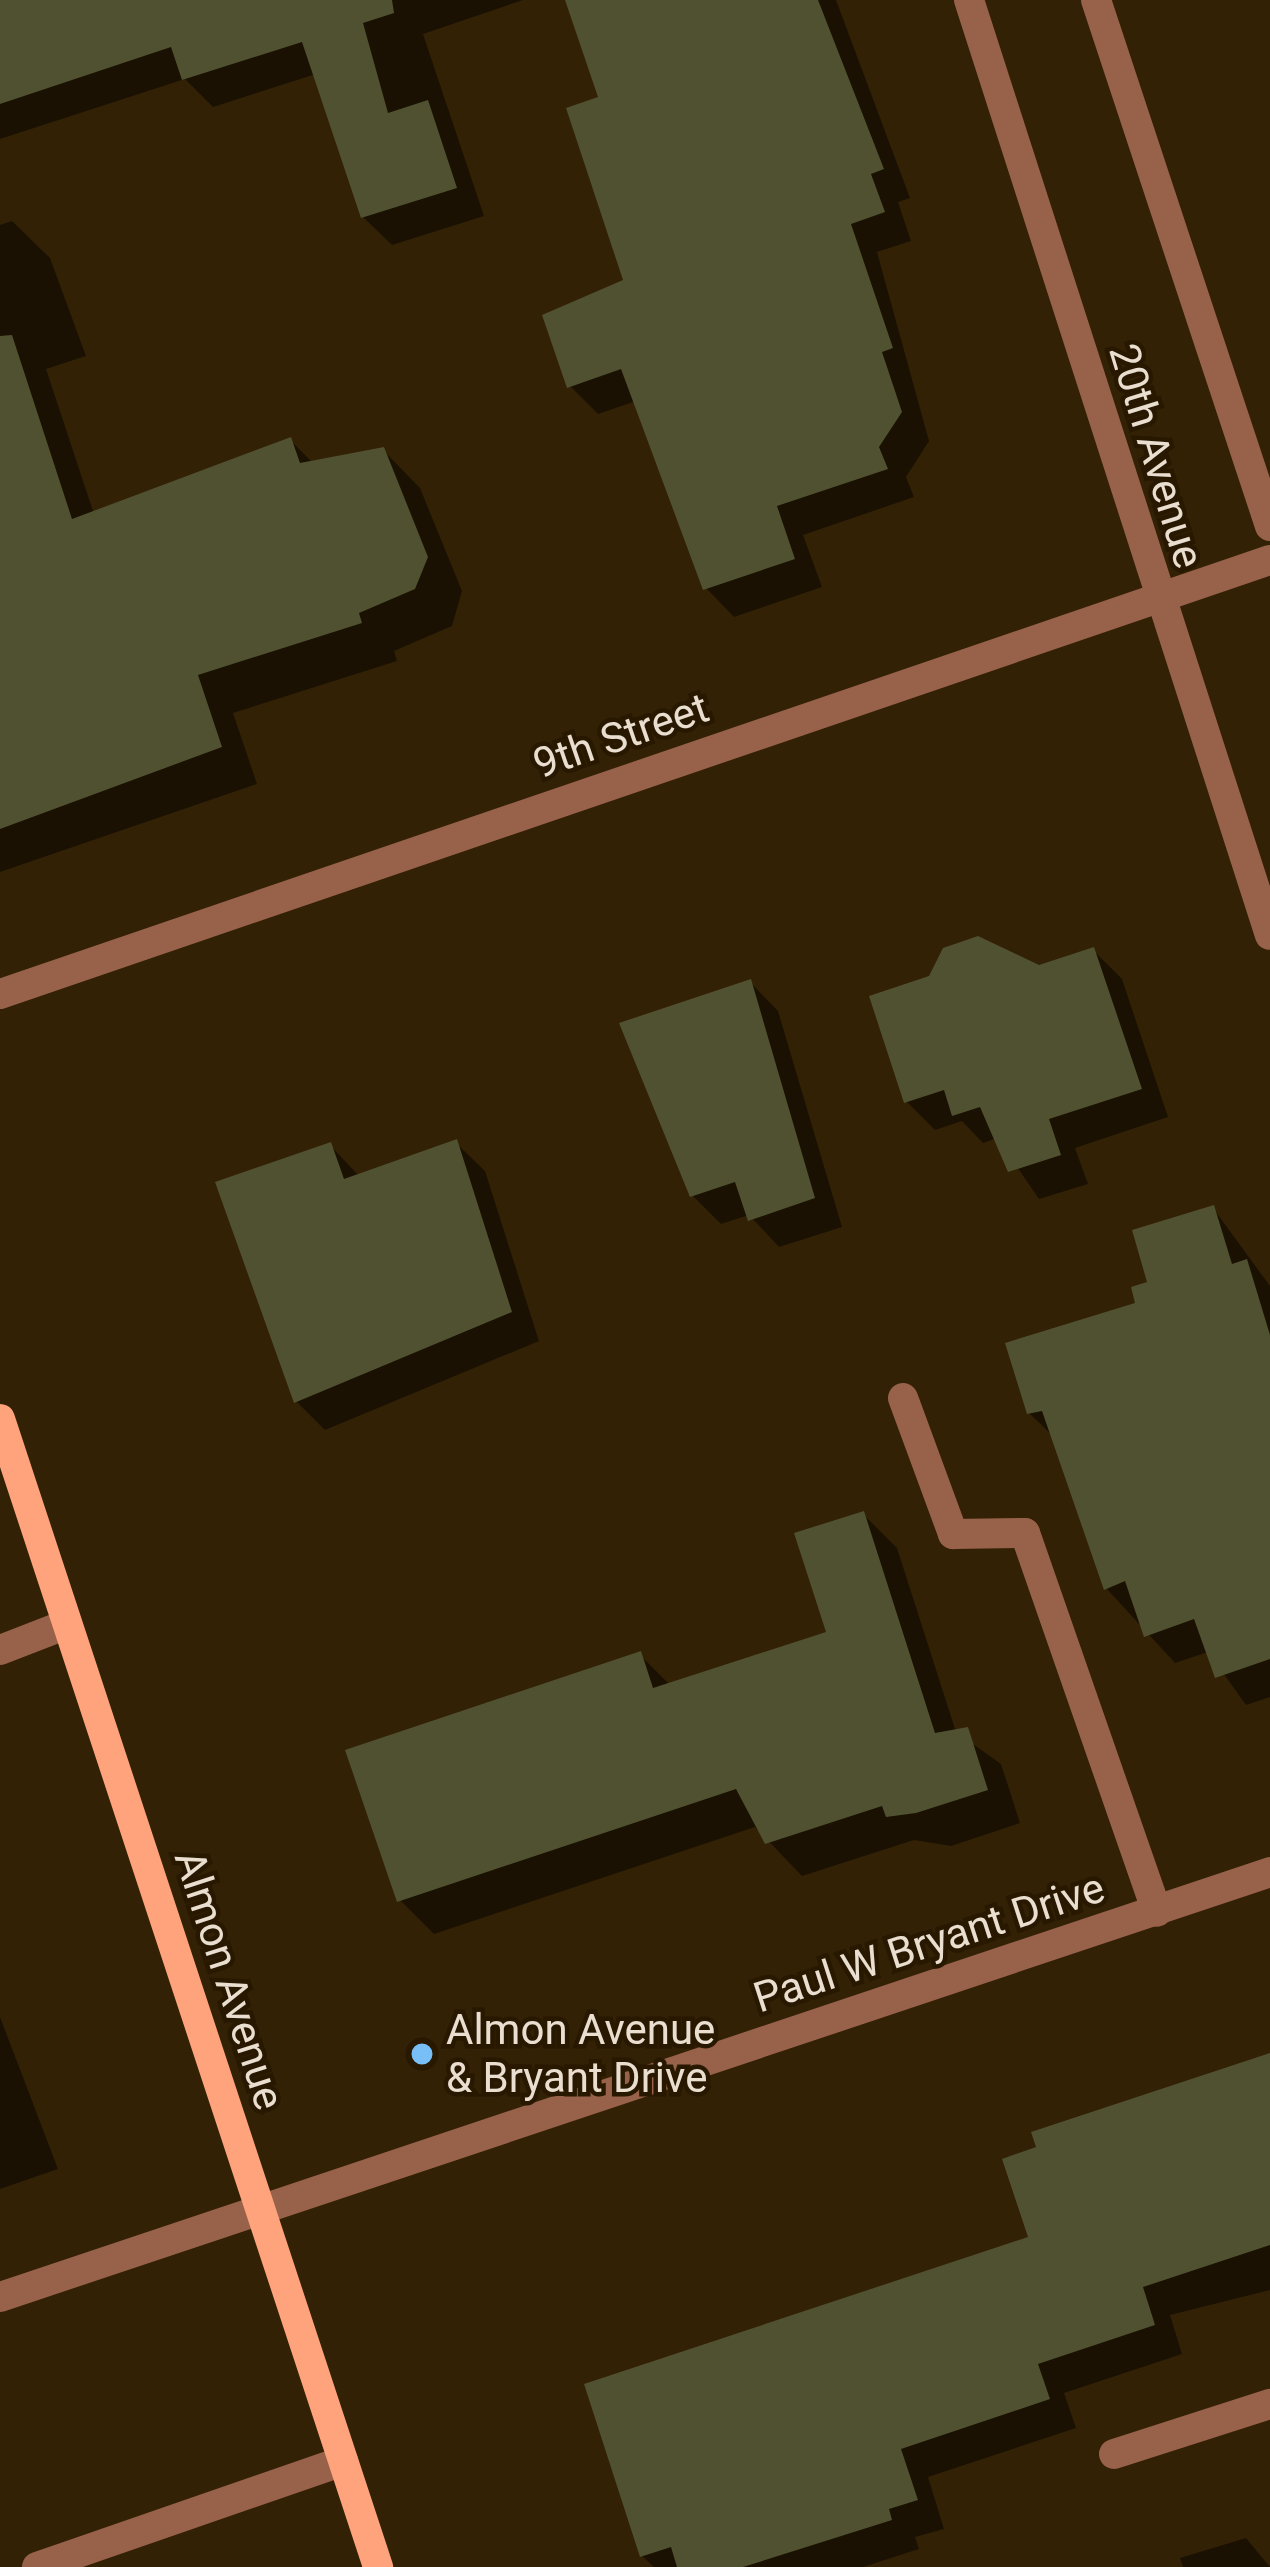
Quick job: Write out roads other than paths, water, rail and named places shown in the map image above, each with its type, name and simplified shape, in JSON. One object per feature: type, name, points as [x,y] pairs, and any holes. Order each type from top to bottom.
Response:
[{"type":"main road","name":"Almon Avenue","points":[[0,1419],[378,2567]]},
{"type":"street","name":"20th Avenue","points":[[969,0],[1156,595],[1270,935]]},
{"type":"street","name":"20th Avenue","points":[[1096,0],[1270,526]]},
{"type":"street","name":"9th Street","points":[[0,994],[1156,595],[1270,560]]},
{"type":"street","points":[[903,1398],[953,1534],[1025,1533],[1156,1912]]},
{"type":"street","points":[[0,1650],[67,1624]]},
{"type":"street","name":"Paul W Bryant Drive","points":[[0,2296],[1270,1872]]},
{"type":"street","points":[[1114,2453],[1270,2404]]},
{"type":"street","points":[[37,2567],[343,2461]]},
{"type":"place","name":"Almon Avenue & Bryant Drive","points":[[422,2054]]}]
